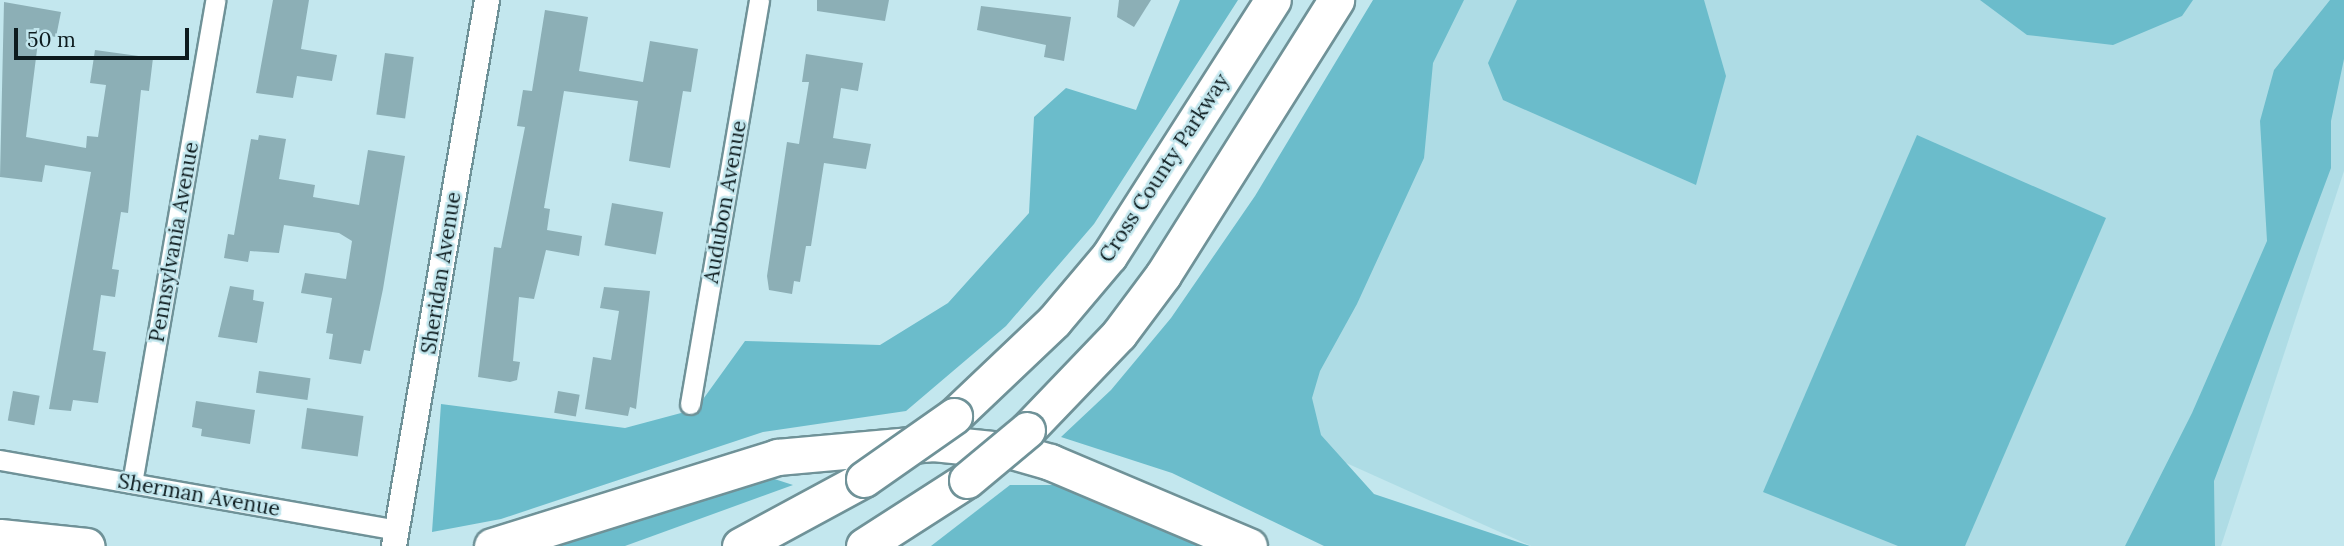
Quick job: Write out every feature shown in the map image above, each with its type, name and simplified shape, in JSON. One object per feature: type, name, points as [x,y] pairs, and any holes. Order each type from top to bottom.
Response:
[{"type":"highway","name":"Cross County Parkway","points":[[740,546],[864,479],[954,416],[1054,321],[1108,256],[1273,0]]},
{"type":"highway","points":[[864,546],[967,480],[1027,430],[1119,334],[1163,275],[1336,0]]},
{"type":"highway","points":[[492,546],[777,457],[933,443],[999,449],[1050,462],[1249,546]]},
{"type":"highway","points":[[0,537],[87,546]]},
{"type":"street","name":"Pennsylvania Avenue","points":[[132,483],[215,0]]},
{"type":"street","name":"Sheridan Avenue","points":[[396,538],[487,0]]},
{"type":"street","name":"Audubon Avenue","points":[[690,404],[759,0]]},
{"type":"street","name":"Sherman Avenue","points":[[0,460],[132,483],[396,538]]},
{"type":"shaded area","points":[[1180,0],[1238,0],[1094,224],[1006,326],[906,411],[763,432],[501,519],[432,532],[441,404],[625,428],[696,409],[745,341],[880,345],[948,303],[1029,213],[1034,117],[1066,88],[1136,110]]},
{"type":"shaded area","points":[[1373,0],[1464,0],[1433,63],[1424,158],[1357,304],[1320,371],[1312,398],[1321,435],[1374,494],[1530,546],[1324,546],[1172,473],[1061,437],[1111,390],[1171,318],[1255,196]]},
{"type":"shaded area","points":[[1412,0],[2344,0],[2344,171],[2221,546],[1531,546],[1179,388]]},
{"type":"shaded area","points":[[1517,0],[1704,0],[1726,76],[1696,185],[1503,100],[1488,63]]},
{"type":"shaded area","points":[[1980,0],[2193,0],[2182,16],[2113,45],[2027,35]]},
{"type":"shaded area","points":[[2330,0],[2344,0],[2344,59],[2331,121],[2331,168],[2214,481],[2215,546],[2125,546],[2192,413],[2267,241],[2260,121],[2274,70]]},
{"type":"shaded area","points":[[1917,135],[2106,218],[1965,546],[1898,546],[1763,492]]},
{"type":"shaded area","points":[[762,475],[793,485],[625,546],[540,546]]},
{"type":"shaded area","points":[[1010,485],[1076,485],[1219,546],[931,546]]},
{"type":"building","points":[[273,0],[309,0],[301,49],[337,55],[332,81],[297,76],[293,98],[256,93]]},
{"type":"building","points":[[817,0],[889,0],[885,21],[817,11]]},
{"type":"building","points":[[1119,0],[1151,0],[1134,27],[1117,17]]},
{"type":"building","points":[[4,2],[61,12],[56,37],[39,34],[26,137],[86,148],[87,136],[98,137],[106,85],[90,83],[95,50],[153,58],[149,91],[141,90],[128,213],[121,212],[112,269],[119,270],[115,297],[101,295],[93,350],[106,352],[98,403],[73,400],[71,411],[49,409],[91,172],[45,165],[42,182],[0,177]]},
{"type":"building","points":[[981,6],[1071,17],[1064,61],[1044,57],[1046,45],[977,30]]},
{"type":"building","points":[[545,10],[588,17],[579,71],[643,82],[650,41],[698,49],[691,92],[683,91],[670,168],[629,161],[638,101],[564,91],[544,208],[550,209],[547,230],[582,236],[579,256],[546,250],[534,299],[519,297],[513,361],[520,362],[517,380],[510,382],[478,377],[494,247],[501,248],[525,127],[517,126],[523,90],[532,91]]},
{"type":"building","points":[[385,53],[414,57],[405,118],[376,114]]},
{"type":"building","points":[[806,54],[863,63],[858,91],[841,88],[833,138],[871,144],[866,169],[824,163],[811,246],[806,246],[800,282],[794,281],[792,294],[769,290],[767,276],[787,142],[799,144],[809,82],[802,82]]},
{"type":"building","points":[[259,135],[286,139],[279,179],[315,185],[313,197],[359,205],[368,150],[405,156],[370,351],[364,350],[361,364],[329,359],[333,334],[326,333],[332,298],[301,293],[305,273],[346,279],[352,241],[339,233],[284,225],[279,253],[250,251],[248,262],[224,258],[228,234],[234,235],[251,139],[258,140]]},
{"type":"building","points":[[612,203],[663,212],[656,254],[605,245]]},
{"type":"building","points":[[230,286],[254,290],[253,300],[264,302],[257,343],[218,337]]},
{"type":"building","points":[[604,287],[650,291],[636,409],[630,407],[628,416],[585,409],[593,357],[611,360],[619,311],[600,308]]},
{"type":"building","points":[[259,371],[310,378],[307,400],[256,393]]},
{"type":"building","points":[[13,391],[40,396],[34,425],[8,421]]},
{"type":"building","points":[[558,391],[580,395],[576,416],[554,413]]},
{"type":"building","points":[[196,401],[255,410],[250,444],[201,436],[202,429],[192,427]]},
{"type":"building","points":[[307,408],[363,416],[358,457],[301,449]]}]
